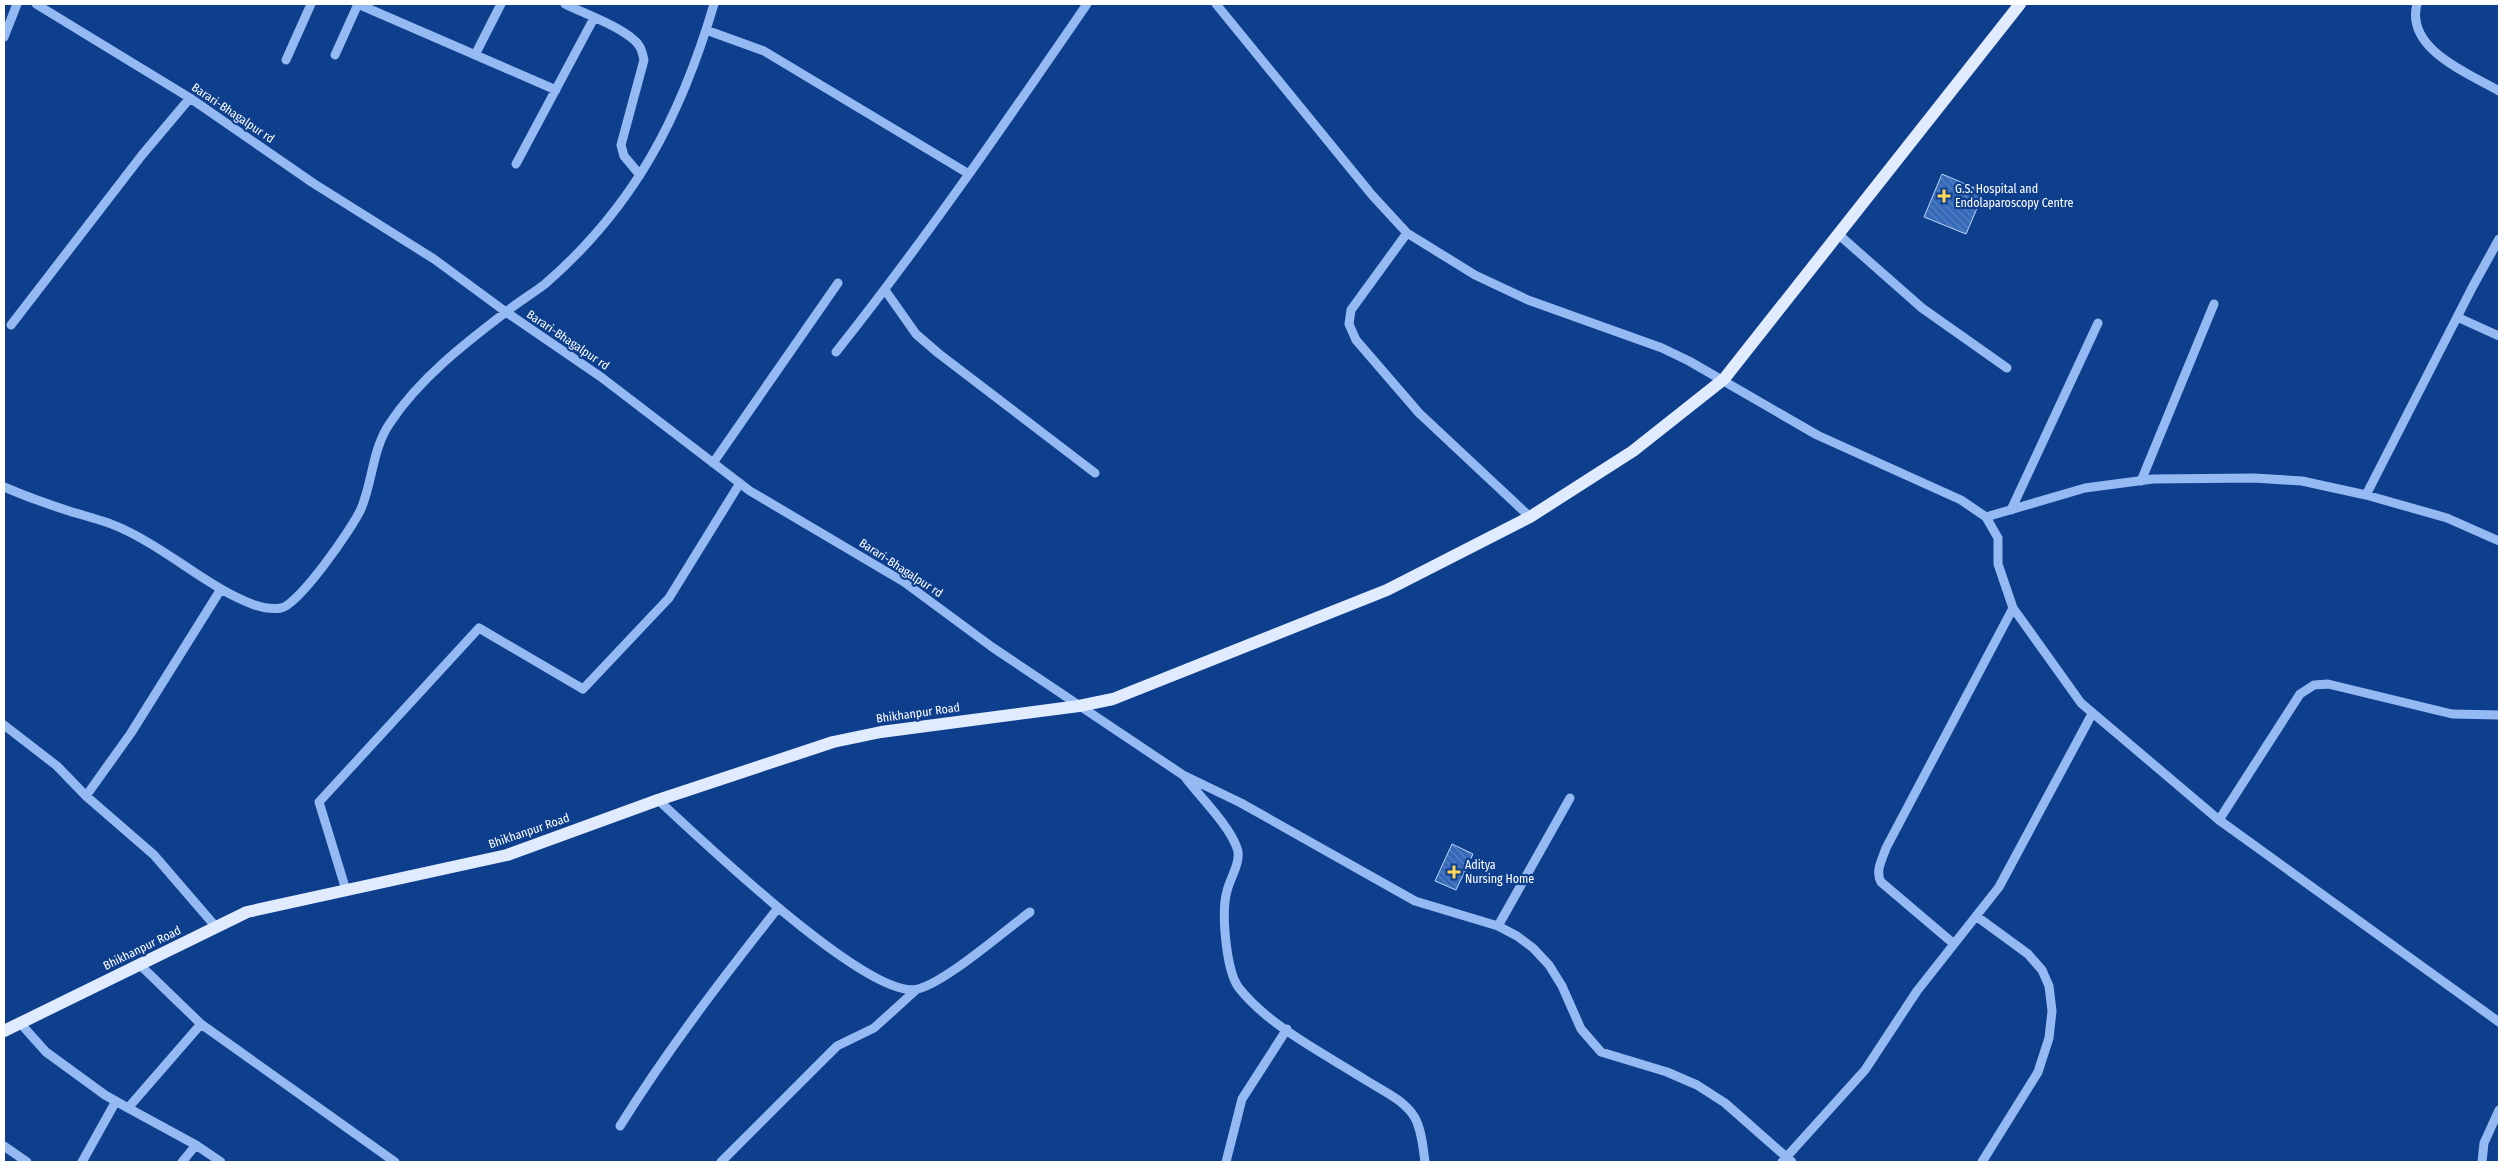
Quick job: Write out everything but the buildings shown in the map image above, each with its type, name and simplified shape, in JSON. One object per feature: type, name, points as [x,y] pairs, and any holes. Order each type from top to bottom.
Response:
[{"type":"main road","name":"Bhikhanpur Road","points":[[4,1032],[248,912],[507,855],[658,800],[833,742],[881,732],[1079,706],[1113,699],[1387,590],[1530,518],[1634,451],[1724,379],[2020,4]]},
{"type":"street","points":[[4,37],[17,4]]},
{"type":"street","name":"Barari-Bhagalpur rd","points":[[36,4],[190,98],[312,183],[434,259],[506,312],[601,377],[740,483],[904,582],[992,647],[1183,775]]},
{"type":"street","points":[[286,60],[311,4]]},
{"type":"street","points":[[335,54],[358,4],[556,90]]},
{"type":"street","points":[[475,55],[500,4]]},
{"type":"street","points":[[565,4],[634,40],[642,49],[644,60],[621,145],[624,156],[640,175]]},
{"type":"street","points":[[4,487],[127,530],[221,589],[267,608],[285,608],[320,571],[360,510],[377,450],[390,422],[425,381],[470,340],[543,285],[608,222],[664,138],[706,30],[714,4]]},
{"type":"street","points":[[836,352],[885,290],[969,174],[1088,4]]},
{"type":"street","points":[[1216,4],[1407,234],[1475,275],[1528,300],[1662,348],[1724,379],[1817,435],[1961,500],[1986,517],[1998,538],[1998,564],[2012,608],[2081,703],[2092,714],[2219,820],[2499,1022]]},
{"type":"street","points":[[2418,4],[2416,27],[2426,44],[2442,57],[2499,91]]},
{"type":"street","points":[[516,164],[594,18]]},
{"type":"street","points":[[706,30],[764,51],[969,174]]},
{"type":"street","points":[[11,326],[142,156],[190,98]]},
{"type":"street","points":[[1407,234],[1351,310],[1349,324],[1356,340],[1419,414],[1530,518]]},
{"type":"street","points":[[1838,234],[1922,308],[2007,368]]},
{"type":"street","points":[[2366,495],[2457,316],[2499,239]]},
{"type":"street","points":[[713,463],[838,283]]},
{"type":"street","points":[[885,290],[916,334],[938,354],[1095,473]]},
{"type":"street","points":[[2141,481],[2214,304]]},
{"type":"street","points":[[2457,316],[2499,336]]},
{"type":"street","points":[[2012,510],[2098,324]]},
{"type":"street","points":[[1986,517],[2085,488],[2141,481],[2254,478],[2302,481],[2366,495],[2447,518],[2499,541]]},
{"type":"street","points":[[346,890],[319,802],[478,628],[582,689],[669,598],[740,483]]},
{"type":"street","points":[[86,796],[141,717],[221,589]]},
{"type":"street","points":[[1954,944],[1881,882],[1878,870],[1886,848],[2012,608]]},
{"type":"street","points":[[2219,820],[2300,694],[2314,685],[2328,684],[2452,714],[2499,715]]},
{"type":"street","points":[[1183,775],[1241,803],[1415,901],[1498,926],[1533,948],[1549,965],[1562,986],[1581,1029],[1601,1052],[1667,1072],[1697,1084],[1726,1104],[1787,1161],[1865,1070],[1917,991],[1999,887],[2092,714]]},
{"type":"street","points":[[4,725],[56,766],[86,796],[154,855],[216,927]]},
{"type":"street","points":[[1183,775],[1229,833],[1238,849],[1236,865],[1227,892],[1224,911],[1225,941],[1237,985],[1257,1008],[1401,1103],[1414,1118],[1422,1139],[1425,1162]]},
{"type":"street","points":[[1498,926],[1570,798]]},
{"type":"street","points":[[658,800],[778,908],[846,959],[886,984],[901,989],[916,990]]},
{"type":"street","points":[[620,1126],[690,1020],[778,908]]},
{"type":"street","points":[[721,1162],[837,1046],[874,1028],[916,990],[944,976],[1030,912]]},
{"type":"street","points":[[1976,916],[2028,954],[2042,970],[2049,986],[2052,1011],[2048,1038],[2038,1072],[1982,1162]]},
{"type":"street","points":[[139,964],[202,1024],[395,1162]]},
{"type":"street","points":[[20,1023],[46,1052],[116,1101],[196,1145],[221,1162]]},
{"type":"street","points":[[128,1108],[202,1024]]},
{"type":"street","points":[[1226,1162],[1242,1099],[1287,1029]]},
{"type":"street","points":[[82,1162],[116,1101]]},
{"type":"street","points":[[2482,1162],[2484,1143],[2499,1110]]},
{"type":"street","points":[[182,1162],[196,1145]]},
{"type":"street","points":[[4,1146],[27,1162]]},
{"type":"place","name":"G.S. Hospital and Endolaparoscopy Centre","points":[[1944,196]]},
{"type":"place","name":"Aditya Nursing Home","points":[[1454,872]]}]
